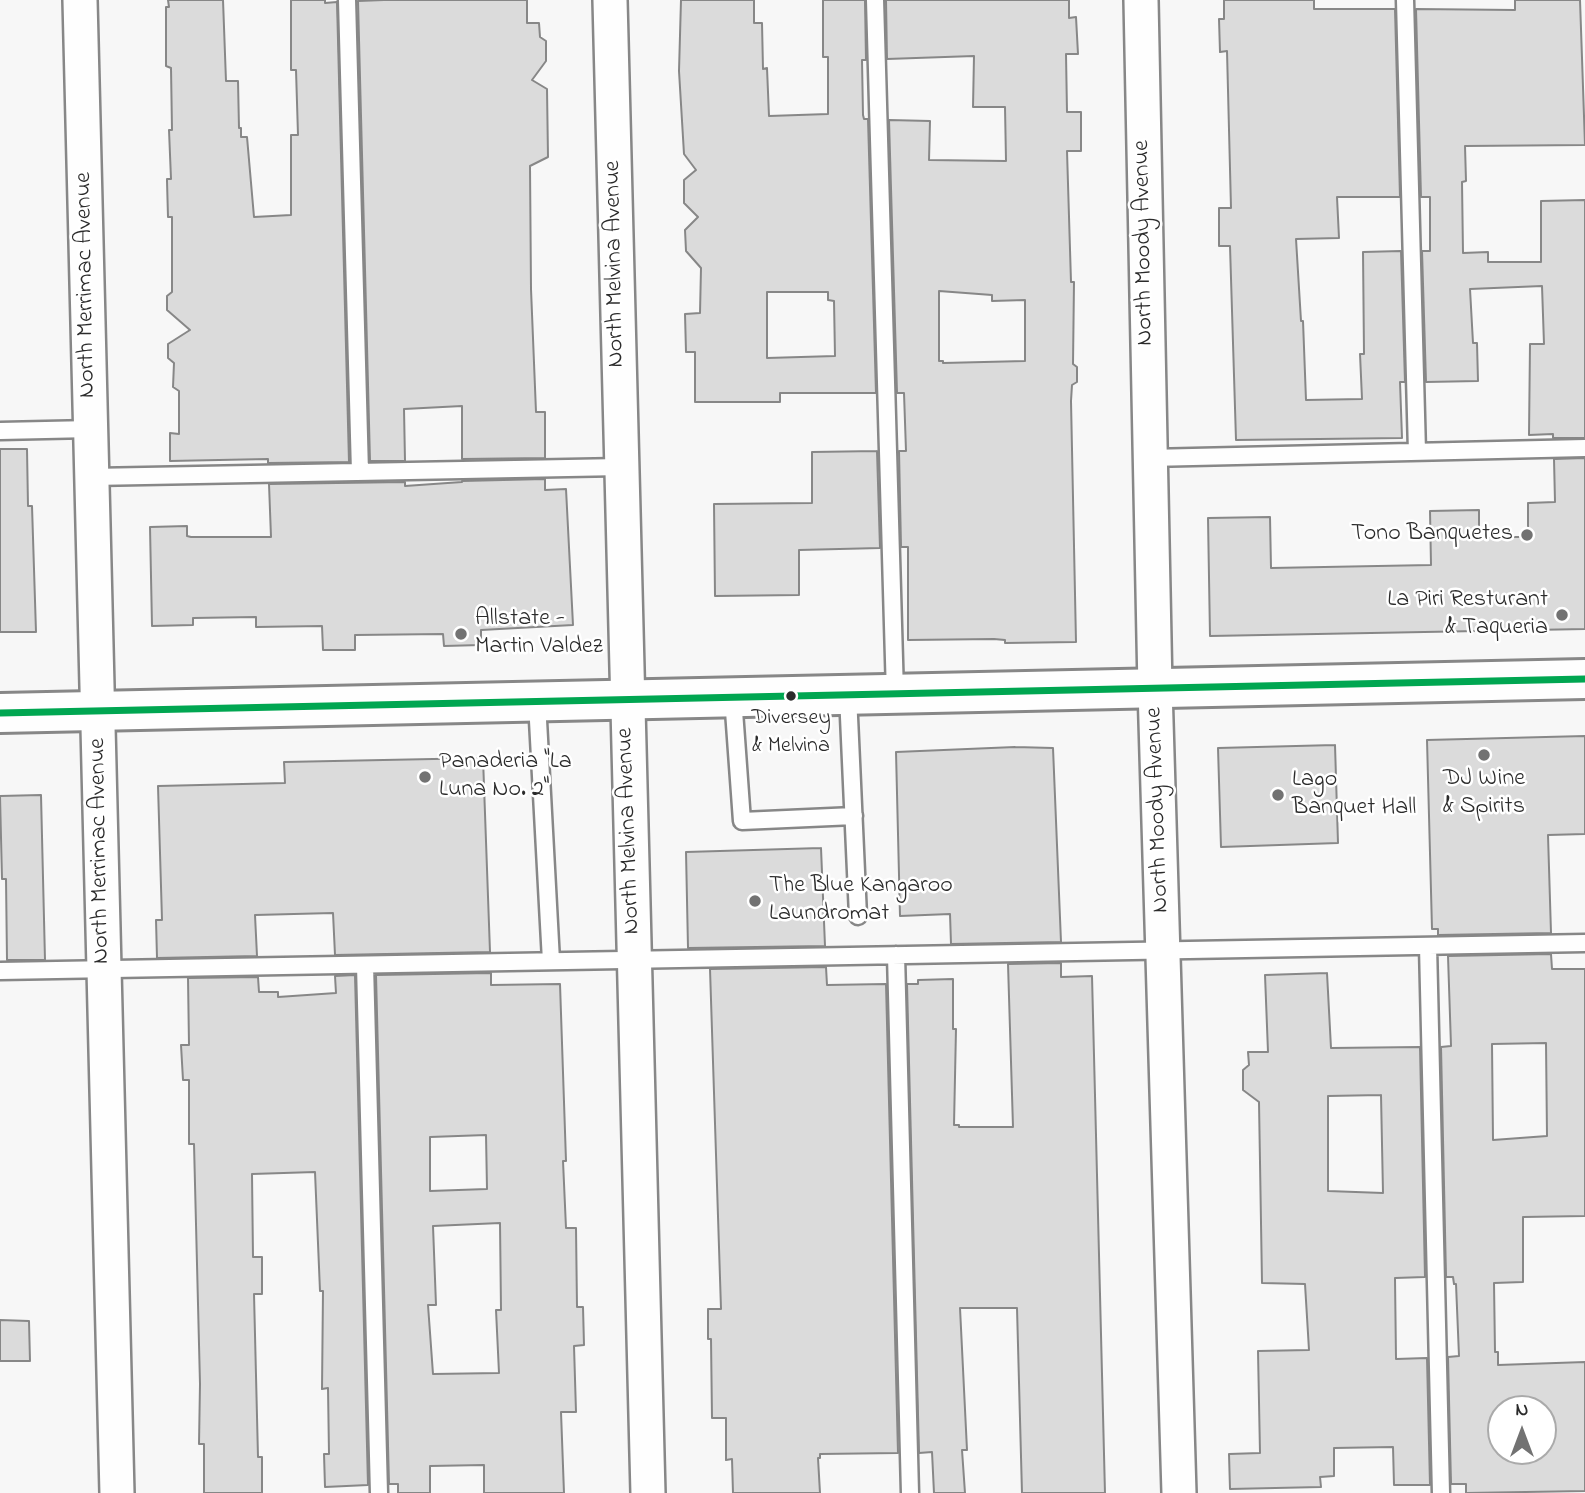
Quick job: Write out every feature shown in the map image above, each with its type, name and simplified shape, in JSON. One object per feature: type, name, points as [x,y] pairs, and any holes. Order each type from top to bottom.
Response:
[{"type":"main road","points":[[0,713],[1585,679]]},
{"type":"street","name":"North Merrimac Avenue","points":[[80,0],[117,1493]]},
{"type":"street","name":"North Melvina Avenue","points":[[610,0],[648,1493]]},
{"type":"street","name":"North Moody Avenue","points":[[1141,0],[1149,458],[1179,1493]]},
{"type":"lane","points":[[347,0],[359,472]]},
{"type":"lane","points":[[875,0],[895,694]]},
{"type":"lane","points":[[1405,0],[1417,452]]},
{"type":"lane","points":[[0,431],[91,429]]},
{"type":"lane","points":[[1149,458],[1585,448]]},
{"type":"lane","points":[[92,477],[621,467]]},
{"type":"lane","points":[[848,695],[858,916]]},
{"type":"lane","points":[[733,697],[742,821],[854,816]]},
{"type":"lane","points":[[537,701],[551,961]]},
{"type":"lane","points":[[0,971],[1585,943]]},
{"type":"lane","points":[[1428,946],[1441,1493]]},
{"type":"lane","points":[[896,955],[910,1493]]},
{"type":"lane","points":[[365,965],[379,1493]]},
{"type":"building","points":[[168,0],[223,0],[226,81],[238,81],[239,128],[241,137],[247,137],[254,217],[291,215],[291,135],[298,135],[296,70],[291,70],[291,0],[337,2],[349,462],[268,463],[268,459],[170,461],[170,433],[179,434],[179,391],[173,387],[174,363],[168,358],[168,344],[190,330],[167,310],[167,296],[172,292],[172,217],[168,217],[167,181],[171,179],[169,130],[172,130],[171,68],[166,66]]},
{"type":"building","points":[[527,0],[527,23],[539,23],[540,37],[546,41],[546,61],[532,80],[547,89],[548,157],[530,166],[536,412],[545,412],[545,458],[462,459],[462,406],[404,409],[405,461],[370,461],[358,1]]},
{"type":"building","points":[[681,0],[754,0],[754,23],[762,23],[763,69],[767,68],[769,116],[828,114],[828,57],[823,57],[823,0],[865,0],[863,115],[864,119],[868,119],[876,393],[780,393],[780,402],[695,402],[695,352],[686,352],[685,314],[700,313],[701,268],[686,251],[685,230],[698,217],[684,203],[684,180],[696,170],[684,154],[679,71]],"holes":[[[767,292],[828,292],[828,300],[834,301],[835,356],[767,358]]]},
{"type":"building","points":[[886,0],[1069,0],[1069,18],[1076,17],[1078,54],[1066,54],[1067,112],[1081,112],[1081,151],[1067,151],[1071,282],[1074,282],[1073,364],[1077,367],[1077,382],[1072,385],[1071,401],[1076,642],[908,640],[908,547],[901,547],[899,451],[906,451],[904,393],[897,393],[889,120],[930,121],[929,160],[1006,161],[1005,107],[973,107],[974,56],[887,59]],"holes":[[[939,291],[992,295],[992,301],[1025,300],[1025,361],[939,361]]]},
{"type":"building","points":[[1224,0],[1314,0],[1314,9],[1395,9],[1400,197],[1337,197],[1339,238],[1296,239],[1306,400],[1362,399],[1360,354],[1364,354],[1363,252],[1401,251],[1405,382],[1400,382],[1402,438],[1236,440],[1230,246],[1219,246],[1219,208],[1231,208],[1227,51],[1220,52],[1219,19],[1224,19]]},
{"type":"building","points":[[1515,0],[1580,0],[1585,145],[1465,146],[1466,181],[1462,182],[1463,253],[1488,252],[1488,262],[1541,262],[1541,201],[1585,200],[1585,438],[1553,438],[1553,434],[1529,435],[1530,344],[1544,344],[1542,286],[1470,289],[1473,343],[1477,343],[1478,381],[1426,382],[1422,251],[1430,251],[1430,197],[1421,197],[1416,9],[1515,10]]},
{"type":"building","points":[[0,449],[27,449],[28,506],[32,506],[36,632],[0,632]]},
{"type":"building","points":[[877,451],[880,548],[799,550],[799,595],[715,596],[714,504],[812,503],[812,452]]},
{"type":"building","points":[[1585,458],[1585,629],[1210,636],[1208,518],[1270,517],[1271,568],[1431,565],[1430,511],[1479,510],[1479,537],[1528,537],[1528,503],[1555,502],[1554,459]]},
{"type":"building","points":[[545,479],[545,490],[566,489],[573,625],[481,630],[481,645],[444,646],[443,634],[355,635],[355,650],[323,650],[322,626],[256,627],[256,617],[193,618],[193,625],[152,626],[150,527],[187,526],[187,536],[191,537],[271,537],[269,484],[405,482],[405,486],[462,481]]},
{"type":"building","points":[[1585,736],[1585,834],[1548,835],[1551,933],[1438,935],[1438,929],[1432,929],[1427,740]]},
{"type":"building","name":"Lago Banquet Hall","points":[[1335,745],[1338,843],[1221,847],[1218,748]]},
{"type":"building","points":[[1053,748],[1061,942],[951,944],[950,914],[900,916],[896,752]]},
{"type":"building","points":[[483,758],[490,952],[335,955],[333,913],[255,915],[257,956],[157,958],[156,920],[162,920],[158,786],[285,783],[284,762]]},
{"type":"building","points":[[41,795],[45,960],[7,960],[6,879],[2,879],[0,796]]},
{"type":"building","name":"The Blue Kangaroo Laundromat","points":[[821,848],[825,946],[688,948],[686,852]]},
{"type":"building","points":[[1551,954],[1552,969],[1585,969],[1585,1216],[1523,1217],[1523,1282],[1494,1283],[1495,1352],[1498,1352],[1498,1365],[1585,1362],[1585,1491],[1466,1493],[1466,1484],[1451,1484],[1448,1357],[1459,1356],[1456,1284],[1453,1277],[1446,1277],[1441,1047],[1451,1046],[1448,956]],"holes":[[[1546,1043],[1547,1136],[1493,1140],[1492,1044]]]},
{"type":"building","points":[[1061,963],[1061,977],[1092,976],[1105,1493],[1022,1493],[1017,1308],[960,1308],[967,1450],[962,1450],[965,1493],[934,1493],[932,1452],[919,1453],[907,984],[918,984],[918,980],[953,979],[953,1029],[956,1029],[954,1125],[1013,1127],[1008,964]]},
{"type":"building","points":[[826,967],[827,985],[886,984],[898,1453],[820,1454],[820,1493],[733,1493],[732,1459],[726,1460],[726,1418],[712,1418],[711,1339],[708,1339],[708,1309],[721,1309],[710,969]]},
{"type":"building","points":[[491,973],[491,985],[560,984],[566,1228],[576,1228],[577,1307],[583,1307],[584,1345],[574,1346],[576,1412],[561,1412],[564,1493],[484,1493],[484,1465],[430,1466],[430,1493],[398,1493],[398,1484],[389,1484],[376,975]],"holes":[[[486,1135],[487,1189],[430,1191],[430,1137]],[[500,1223],[501,1310],[496,1310],[499,1373],[433,1374],[428,1305],[436,1305],[433,1226]]]},
{"type":"building","points":[[1327,973],[1331,1048],[1420,1047],[1425,1277],[1395,1278],[1396,1359],[1427,1358],[1430,1485],[1394,1485],[1393,1447],[1334,1448],[1334,1476],[1320,1477],[1321,1487],[1230,1489],[1229,1454],[1260,1453],[1258,1351],[1309,1350],[1305,1284],[1262,1283],[1259,1102],[1243,1090],[1243,1070],[1249,1065],[1248,1052],[1268,1052],[1265,975]],"holes":[[[1381,1095],[1383,1193],[1328,1191],[1328,1096]]]},
{"type":"building","points":[[355,975],[368,1485],[325,1487],[324,1454],[329,1454],[328,1388],[322,1389],[323,1291],[320,1291],[315,1172],[252,1174],[253,1257],[262,1257],[262,1294],[254,1294],[258,1457],[262,1457],[262,1493],[204,1493],[204,1444],[199,1444],[194,1144],[189,1144],[189,1080],[183,1080],[181,1045],[189,1045],[188,978],[258,977],[259,992],[278,992],[278,997],[336,993],[335,976]]},
{"type":"building","points":[[0,1320],[29,1321],[30,1361],[0,1361]]},
{"type":"transit line","points":[[0,713],[1585,679]]},
{"type":"place","name":"Tono Banquetes","points":[[1527,535]]},
{"type":"place","name":"La Piri Resturant & Taqueria","points":[[1562,615]]},
{"type":"place","name":"Allstate - Martin Valdez","points":[[461,634]]},
{"type":"place","name":"Diversey & Melvina","points":[[791,696]]},
{"type":"place","name":"DJ Wine & Spirits","points":[[1484,755]]},
{"type":"place","name":"Panaderia \"La Luna No. 2\"","points":[[425,777]]},
{"type":"place","name":"Lago Banquet Hall","points":[[1278,795]]},
{"type":"place","name":"The Blue Kangaroo Laundromat","points":[[755,901]]}]
